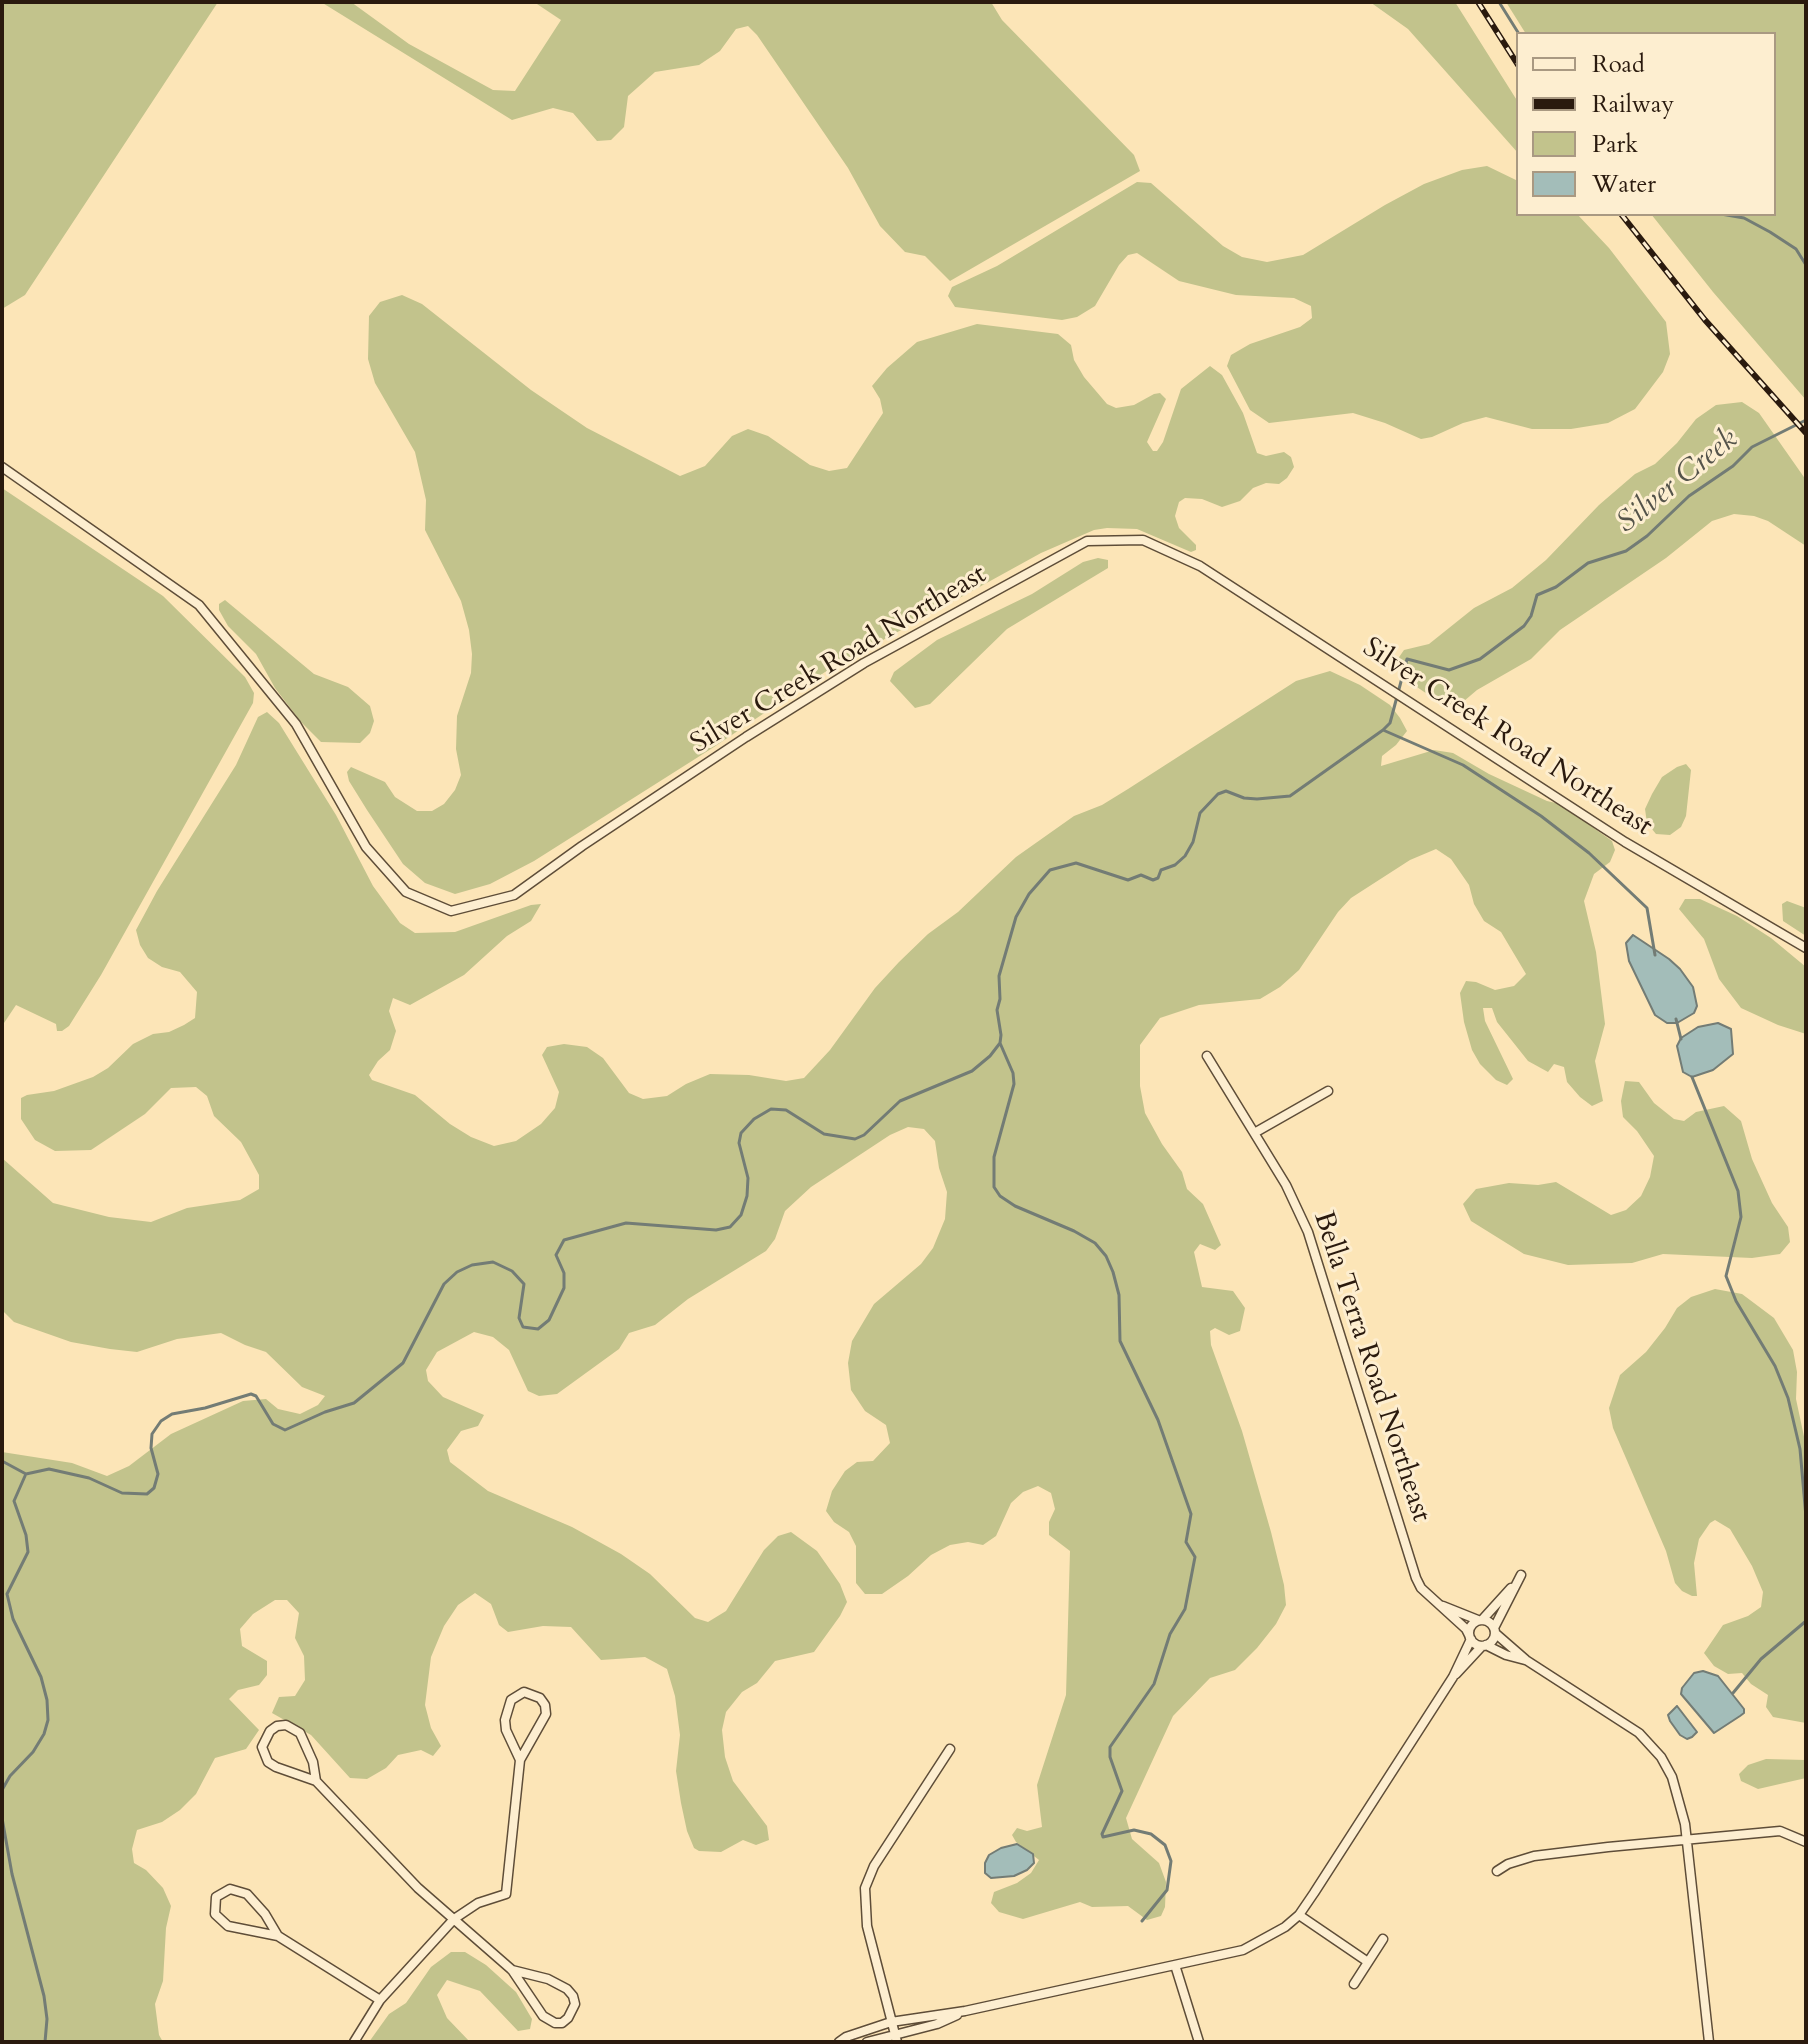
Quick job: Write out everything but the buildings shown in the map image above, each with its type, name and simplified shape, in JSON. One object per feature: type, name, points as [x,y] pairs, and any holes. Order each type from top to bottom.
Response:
[{"type":"street","name":"Silver Creek Road Northeast","points":[[2,467],[199,605],[296,724],[366,847],[406,892],[451,911],[514,895],[720,754],[864,663],[1087,541],[1143,540],[1173,552],[1317,640],[1625,842],[1806,948]]},
{"type":"street","name":"Bella Terra Road Northeast","points":[[1207,1056],[1256,1132],[1308,1232],[1416,1578],[1421,1588],[1470,1637]]},
{"type":"street","points":[[1256,1132],[1328,1091]]},
{"type":"street","points":[[839,2042],[891,2022],[965,2011],[1243,1950],[1285,1927],[1299,1915],[1453,1677],[1470,1637],[1471,1626],[1521,1575]]},
{"type":"street","points":[[1453,1677],[1484,1645],[1492,1641],[1515,1584]]},
{"type":"street","name":"Bella Terra Road Northeast","points":[[1442,1606],[1480,1620]]},
{"type":"street","points":[[1480,1620],[1490,1622],[1495,1631],[1526,1660],[1639,1733],[1661,1757],[1678,1794],[1686,1840],[1709,2042]]},
{"type":"street","points":[[1470,1637],[1506,1655],[1526,1660]]},
{"type":"street","points":[[354,2042],[380,2000],[454,1919],[478,1903],[506,1894],[520,1760],[546,1714],[540,1698],[524,1692],[511,1700],[505,1720],[506,1730],[520,1760]]},
{"type":"street","points":[[316,1781],[313,1762],[300,1733],[286,1725],[270,1731],[262,1747],[268,1762],[316,1781],[418,1888],[512,1970],[543,2016],[555,2023],[562,2023],[568,2018],[575,2004],[567,1989],[548,1979],[512,1970]]},
{"type":"street","points":[[896,2038],[867,1926],[865,1888],[874,1866],[950,1749]]},
{"type":"street","points":[[1497,1871],[1534,1856],[1780,1831],[1806,1842]]},
{"type":"street","points":[[278,1936],[265,1914],[247,1894],[230,1889],[216,1897],[215,1914],[228,1926],[278,1936],[380,2000]]},
{"type":"street","points":[[1299,1915],[1368,1962]]},
{"type":"street","points":[[1354,1984],[1383,1939]]},
{"type":"street","points":[[1175,1965],[1199,2042]]},
{"type":"street","points":[[867,2042],[896,2038],[965,2011]]},
{"type":"green space","points":[[2,2],[218,2],[25,295],[2,309]]},
{"type":"green space","points":[[321,2],[351,2],[409,44],[493,90],[515,91],[561,20],[534,2],[991,2],[1002,20],[1134,155],[1140,171],[950,281],[925,256],[905,252],[880,226],[848,168],[748,26],[736,29],[720,51],[699,65],[655,72],[628,96],[624,127],[611,140],[597,141],[573,113],[553,108],[512,120]]},
{"type":"green space","points":[[1370,2],[1455,2],[1516,99],[1516,151],[1408,29]]},
{"type":"green space","points":[[1506,2],[1806,2],[1806,400],[1653,216],[1776,216],[1776,32],[1525,32]]},
{"type":"green space","points":[[1487,166],[1516,180],[1516,216],[1579,216],[1609,248],[1666,322],[1670,354],[1663,372],[1635,409],[1608,423],[1571,429],[1532,429],[1486,417],[1421,439],[1353,413],[1269,423],[1250,410],[1227,366],[1231,355],[1250,344],[1300,327],[1312,318],[1311,306],[1294,298],[1236,295],[1179,281],[1137,253],[1128,255],[1119,265],[1095,306],[1077,317],[1062,320],[955,307],[948,296],[952,287],[997,266],[1137,182],[1151,183],[1223,246],[1242,257],[1267,262],[1303,255],[1424,184],[1462,170]]},
{"type":"green space","points":[[402,295],[422,304],[531,390],[587,428],[680,476],[705,466],[732,436],[748,429],[768,436],[810,465],[829,471],[847,468],[883,413],[880,399],[872,386],[887,368],[917,342],[977,324],[1058,334],[1071,345],[1074,360],[1084,377],[1107,404],[1116,408],[1134,405],[1160,393],[1166,399],[1147,442],[1153,451],[1157,451],[1163,442],[1181,389],[1210,366],[1222,375],[1243,413],[1257,453],[1266,456],[1284,452],[1291,457],[1294,467],[1279,484],[1266,483],[1253,488],[1240,501],[1222,507],[1202,499],[1185,498],[1179,502],[1175,516],[1179,528],[1196,545],[1196,550],[1191,552],[1137,529],[1107,528],[1094,530],[1041,553],[825,672],[714,747],[534,861],[490,884],[455,894],[425,883],[403,864],[349,781],[347,772],[351,767],[385,782],[395,797],[417,811],[432,811],[444,804],[455,790],[461,775],[456,749],[457,716],[471,673],[469,630],[461,601],[425,530],[426,500],[415,452],[375,383],[368,359],[369,316],[380,302]]},
{"type":"green space","points":[[1742,402],[1759,413],[1806,480],[1806,546],[1768,521],[1754,516],[1734,514],[1712,521],[1666,558],[1560,630],[1531,659],[1477,690],[1457,707],[1433,698],[1411,683],[1395,663],[1404,650],[1429,644],[1474,608],[1512,588],[1546,560],[1599,505],[1635,474],[1655,464],[1696,419],[1716,405]]},
{"type":"green space","points":[[2,488],[163,596],[245,677],[254,693],[253,703],[101,975],[69,1026],[62,1031],[57,1031],[56,1024],[16,1005],[2,1026]]},
{"type":"green space","points":[[1098,558],[1108,560],[1108,568],[1007,629],[930,704],[915,708],[890,681],[894,672],[937,640],[1032,594],[1083,562]]},
{"type":"green space","points":[[225,600],[314,674],[348,687],[370,706],[374,721],[370,733],[360,743],[321,742],[275,688],[256,654],[228,626],[219,610],[219,604]]},
{"type":"green space","points":[[1330,671],[1360,685],[1390,705],[1407,731],[1382,756],[1381,766],[1434,750],[1453,753],[1489,774],[1560,804],[1612,841],[1615,850],[1610,862],[1594,874],[1584,901],[1596,952],[1605,1024],[1595,1061],[1603,1101],[1592,1106],[1580,1097],[1567,1082],[1564,1067],[1554,1064],[1548,1072],[1528,1061],[1497,1022],[1492,1008],[1483,1008],[1485,1021],[1513,1079],[1507,1085],[1496,1080],[1480,1064],[1472,1050],[1464,1022],[1460,993],[1466,981],[1495,990],[1514,986],[1526,974],[1501,932],[1484,921],[1474,904],[1469,885],[1451,859],[1436,849],[1410,860],[1351,898],[1299,970],[1280,987],[1260,999],[1199,1005],[1160,1018],[1140,1045],[1140,1086],[1145,1113],[1182,1172],[1187,1189],[1203,1204],[1221,1245],[1215,1250],[1200,1244],[1194,1252],[1202,1287],[1233,1291],[1245,1308],[1240,1331],[1229,1335],[1215,1328],[1210,1331],[1211,1345],[1242,1431],[1271,1532],[1286,1605],[1276,1624],[1235,1670],[1210,1678],[1173,1716],[1126,1818],[1132,1839],[1159,1863],[1166,1882],[1165,1907],[1161,1916],[1147,1920],[1128,1906],[1092,1907],[1080,1902],[1023,1919],[999,1912],[991,1903],[994,1892],[1017,1883],[1031,1873],[1039,1860],[1016,1842],[1012,1835],[1017,1828],[1027,1831],[1042,1827],[1037,1785],[1066,1695],[1070,1551],[1049,1535],[1049,1522],[1055,1509],[1051,1493],[1038,1486],[1023,1492],[1011,1503],[996,1536],[983,1545],[968,1542],[950,1545],[931,1555],[882,1594],[865,1594],[856,1583],[856,1546],[849,1532],[834,1522],[826,1511],[832,1491],[845,1471],[857,1462],[873,1461],[890,1443],[886,1425],[865,1411],[851,1390],[848,1363],[852,1341],[874,1304],[921,1264],[933,1248],[945,1219],[947,1192],[935,1141],[924,1129],[908,1127],[890,1135],[811,1187],[785,1211],[775,1239],[766,1251],[688,1299],[655,1325],[629,1333],[619,1349],[557,1394],[539,1396],[528,1391],[509,1350],[493,1337],[474,1332],[437,1352],[426,1370],[428,1381],[443,1397],[484,1415],[478,1426],[461,1431],[447,1450],[450,1462],[488,1491],[572,1527],[621,1554],[650,1574],[695,1618],[708,1622],[726,1611],[764,1550],[778,1536],[791,1532],[817,1551],[840,1584],[847,1602],[840,1616],[814,1652],[775,1661],[757,1683],[742,1692],[726,1712],[722,1730],[725,1757],[733,1781],[767,1826],[769,1840],[756,1845],[743,1840],[721,1852],[694,1848],[687,1831],[676,1771],[680,1735],[675,1696],[667,1669],[645,1657],[601,1660],[571,1627],[543,1626],[508,1632],[499,1625],[491,1604],[475,1593],[458,1605],[444,1626],[431,1657],[425,1705],[431,1728],[441,1746],[433,1756],[421,1750],[398,1755],[386,1768],[367,1779],[350,1778],[311,1735],[272,1713],[279,1697],[295,1696],[305,1680],[304,1656],[295,1638],[299,1613],[287,1600],[275,1600],[253,1614],[240,1629],[242,1646],[267,1661],[267,1675],[259,1685],[238,1690],[229,1699],[259,1730],[246,1749],[215,1758],[196,1794],[180,1810],[162,1822],[137,1830],[132,1849],[134,1863],[146,1870],[163,1888],[171,1906],[166,1928],[163,1981],[155,2004],[159,2035],[163,2042],[2,2042],[2,1452],[72,1463],[107,1476],[129,1466],[171,1434],[243,1401],[266,1399],[278,1409],[300,1414],[318,1405],[325,1396],[302,1387],[266,1352],[221,1333],[177,1339],[137,1352],[71,1342],[14,1322],[2,1310],[2,1158],[53,1203],[109,1217],[151,1222],[187,1208],[240,1200],[259,1189],[259,1175],[241,1142],[214,1116],[207,1096],[196,1087],[171,1088],[145,1114],[91,1150],[55,1151],[35,1140],[21,1119],[21,1098],[54,1091],[93,1077],[108,1068],[133,1044],[153,1034],[169,1032],[195,1018],[197,992],[180,972],[162,967],[148,958],[136,930],[236,765],[258,717],[267,712],[279,723],[336,815],[373,886],[400,923],[415,933],[455,932],[541,904],[531,921],[507,936],[464,975],[410,1005],[393,998],[389,1011],[396,1031],[390,1050],[369,1075],[372,1080],[415,1095],[450,1124],[494,1146],[516,1141],[541,1124],[555,1108],[559,1092],[542,1055],[547,1047],[564,1044],[587,1047],[603,1058],[629,1093],[643,1099],[667,1096],[710,1074],[749,1075],[786,1081],[804,1078],[899,962],[1016,857],[1074,816],[1102,805],[1296,681]]},
{"type":"green space","points":[[1686,764],[1691,770],[1686,816],[1681,827],[1670,835],[1656,834],[1647,823],[1645,809],[1662,777]]},
{"type":"green space","points":[[1685,899],[1700,899],[1737,916],[1771,938],[1806,967],[1806,1034],[1741,1008],[1719,979],[1704,939],[1679,909]]},
{"type":"green space","points":[[1787,901],[1806,908],[1806,936],[1783,921],[1782,904]]},
{"type":"green space","points":[[1625,1081],[1639,1082],[1654,1103],[1674,1119],[1684,1121],[1696,1112],[1724,1106],[1741,1121],[1752,1159],[1772,1203],[1788,1227],[1790,1242],[1780,1254],[1752,1258],[1663,1254],[1632,1263],[1568,1265],[1524,1254],[1471,1221],[1463,1204],[1476,1189],[1509,1183],[1538,1185],[1556,1182],[1611,1215],[1626,1210],[1641,1196],[1650,1177],[1654,1156],[1623,1117],[1621,1101]]},
{"type":"green space","points":[[1715,1289],[1742,1294],[1774,1318],[1793,1350],[1797,1372],[1796,1399],[1806,1446],[1806,1723],[1773,1717],[1766,1707],[1768,1695],[1751,1684],[1742,1673],[1728,1674],[1714,1666],[1704,1653],[1723,1625],[1748,1616],[1761,1607],[1763,1592],[1730,1529],[1715,1520],[1699,1539],[1694,1563],[1697,1596],[1682,1591],[1675,1583],[1666,1551],[1613,1428],[1609,1408],[1620,1375],[1646,1352],[1677,1308],[1691,1297]]},
{"type":"green space","points":[[1766,1759],[1806,1760],[1806,1778],[1758,1789],[1741,1781],[1739,1774],[1748,1765]]},
{"type":"green space","points":[[451,1952],[465,1952],[486,1965],[516,1992],[532,2019],[530,2029],[518,2031],[480,1991],[447,1980],[437,1995],[447,2018],[470,2042],[369,2042],[389,2014],[406,2003],[431,1967]]},
{"type":"water","points":[[1633,935],[1680,969],[1693,987],[1697,1006],[1694,1013],[1677,1023],[1667,1023],[1655,1015],[1629,961],[1626,943]]},
{"type":"water","points":[[1718,1023],[1731,1029],[1733,1054],[1713,1070],[1692,1077],[1683,1072],[1677,1046],[1681,1038],[1698,1027]]},
{"type":"water","points":[[1703,1671],[1718,1676],[1744,1709],[1744,1713],[1714,1733],[1681,1694],[1694,1673]]},
{"type":"water","points":[[1677,1706],[1697,1732],[1687,1739],[1680,1735],[1668,1715]]},
{"type":"water","points":[[1017,1844],[1033,1854],[1034,1863],[1027,1870],[1014,1876],[991,1878],[985,1873],[989,1855]]},
{"type":"waterway","points":[[1499,2],[1518,32]]},
{"type":"waterway","points":[[1732,216],[1744,218],[1796,249],[1806,265]]},
{"type":"waterway","name":"Silver Creek","points":[[2,1461],[26,1474],[49,1469],[89,1478],[122,1493],[147,1494],[154,1488],[158,1474],[151,1448],[152,1434],[161,1421],[172,1414],[251,1394],[256,1396],[273,1424],[285,1430],[354,1403],[403,1363],[444,1284],[457,1272],[472,1265],[493,1262],[512,1271],[524,1284],[519,1318],[523,1327],[538,1329],[549,1320],[564,1288],[564,1273],[556,1255],[564,1240],[626,1223],[716,1230],[730,1227],[741,1215],[747,1196],[748,1178],[739,1143],[741,1133],[754,1119],[771,1109],[786,1110],[824,1134],[855,1139],[864,1135],[900,1101],[972,1071],[990,1056],[1000,1043],[997,1010],[999,976],[1016,917],[1029,894],[1050,870],[1076,863],[1128,880],[1141,875],[1153,880],[1158,878],[1161,870],[1175,865],[1185,856],[1193,842],[1200,813],[1218,794],[1226,791],[1257,799],[1290,796],[1383,730],[1390,723],[1407,659],[1449,670],[1480,659],[1524,626],[1531,616],[1537,595],[1556,587],[1588,563],[1626,551],[1647,536],[1689,496],[1733,466],[1752,447],[1806,420]]},
{"type":"waterway","points":[[1383,730],[1463,765],[1541,816],[1589,853],[1647,908],[1655,955]]},
{"type":"waterway","points":[[1676,1019],[1681,1039]]},
{"type":"waterway","points":[[1000,1043],[1013,1073],[1014,1084],[994,1157],[994,1187],[1000,1196],[1015,1206],[1095,1243],[1106,1256],[1119,1295],[1120,1341],[1158,1420],[1191,1514],[1186,1542],[1195,1557],[1185,1609],[1170,1634],[1154,1684],[1110,1747],[1110,1757],[1122,1791],[1103,1837],[1134,1830],[1151,1834],[1165,1845],[1171,1861],[1167,1890],[1142,1921]]},
{"type":"waterway","points":[[1692,1077],[1738,1191],[1741,1217],[1726,1276],[1736,1301],[1775,1366],[1788,1398],[1800,1449],[1806,1517]]},
{"type":"waterway","points":[[2,1790],[10,1776],[33,1752],[48,1720],[41,1677],[13,1619],[7,1594],[28,1552],[26,1535],[14,1501],[25,1476]]},
{"type":"waterway","points":[[1733,1693],[1761,1659],[1806,1621]]},
{"type":"waterway","points":[[2,1818],[12,1874],[44,1996],[47,2019],[45,2042]]},
{"type":"railway","points":[[1478,2],[1516,62]]},
{"type":"railway","points":[[1623,216],[1705,320],[1806,433]]}]
